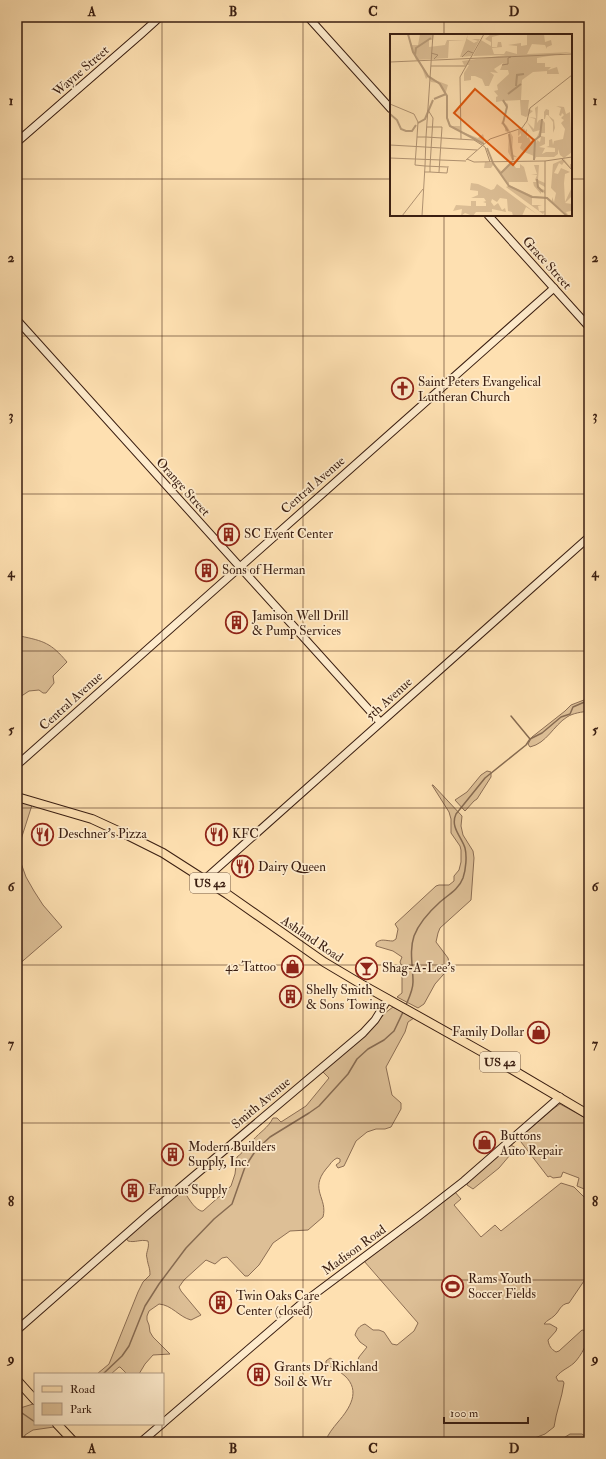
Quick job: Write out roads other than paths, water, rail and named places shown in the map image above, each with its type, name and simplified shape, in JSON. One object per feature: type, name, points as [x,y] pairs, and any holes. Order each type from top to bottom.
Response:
[{"type":"main road","name":"Ashland Road","points":[[17,797],[77,814],[112,828],[163,853],[205,879],[314,955],[589,1115]]},
{"type":"main road","points":[[17,1380],[34,1399]]},
{"type":"main road","points":[[58,1425],[74,1442]]},
{"type":"street","name":"Wayne Street","points":[[17,142],[160,17]]},
{"type":"street","points":[[308,17],[390,108]]},
{"type":"street","name":"Grace Street","points":[[489,216],[589,327]]},
{"type":"street","name":"Central Avenue","points":[[17,765],[554,288]]},
{"type":"street","name":"Orange Street","points":[[17,320],[380,722]]},
{"type":"street","name":"5th Avenue","points":[[205,879],[589,537]]},
{"type":"street","name":"Smith Avenue","points":[[17,1330],[149,1214],[363,1032],[375,1020],[388,999]]},
{"type":"street","name":"Madison Road","points":[[164,1422],[300,1305],[464,1181],[560,1097]]},
{"type":"street","name":"Madison Road","points":[[141,1442],[161,1425]]},
{"type":"waterway","points":[[406,1005],[413,985],[412,947],[416,931],[432,909],[453,892],[463,878],[466,863],[466,851],[455,827],[454,819],[456,814],[485,778],[526,745],[530,739],[542,733],[561,717],[570,714],[573,707],[589,700]]},
{"type":"waterway","points":[[511,716],[530,739]]},
{"type":"waterway","points":[[104,1373],[122,1356],[129,1346],[145,1306],[159,1284],[186,1248],[214,1219],[232,1204],[245,1167],[256,1150],[270,1137],[319,1106],[348,1074],[357,1059],[368,1049],[384,1040],[394,1031],[404,1010]]},
{"type":"waterway","points":[[17,1413],[22,1413],[34,1421]]},
{"type":"place","name":"Saint Peters Evangelical Lutheran Church","points":[[402,389]]},
{"type":"place","name":"SC Event Center","points":[[228,534]]},
{"type":"place","name":"Sons of Herman","points":[[207,570]]},
{"type":"place","name":"Jamison Well Drill & Pump Services","points":[[237,623]]},
{"type":"place","name":"Deschner's Pizza","points":[[43,834]]},
{"type":"place","name":"KFC","points":[[216,834]]},
{"type":"place","name":"Dairy Queen","points":[[243,867]]},
{"type":"place","name":"42 Tattoo","points":[[292,967]]},
{"type":"place","name":"Shag-A-Lee's","points":[[366,968]]},
{"type":"place","name":"Shelly Smith & Sons Towing","points":[[291,997]]},
{"type":"place","name":"Family Dollar","points":[[539,1032]]},
{"type":"place","name":"Buttons Auto Repair","points":[[484,1143]]},
{"type":"place","name":"Modern Builders Supply, Inc.","points":[[173,1154]]},
{"type":"place","name":"Famous Supply","points":[[132,1190]]},
{"type":"place","name":"Rams Youth Soccer Fields","points":[[453,1286]]},
{"type":"place","name":"Twin Oaks Care Center (closed)","points":[[221,1303]]},
{"type":"place","name":"Grants Dr Richland Soil & Wtr","points":[[258,1374]]}]
